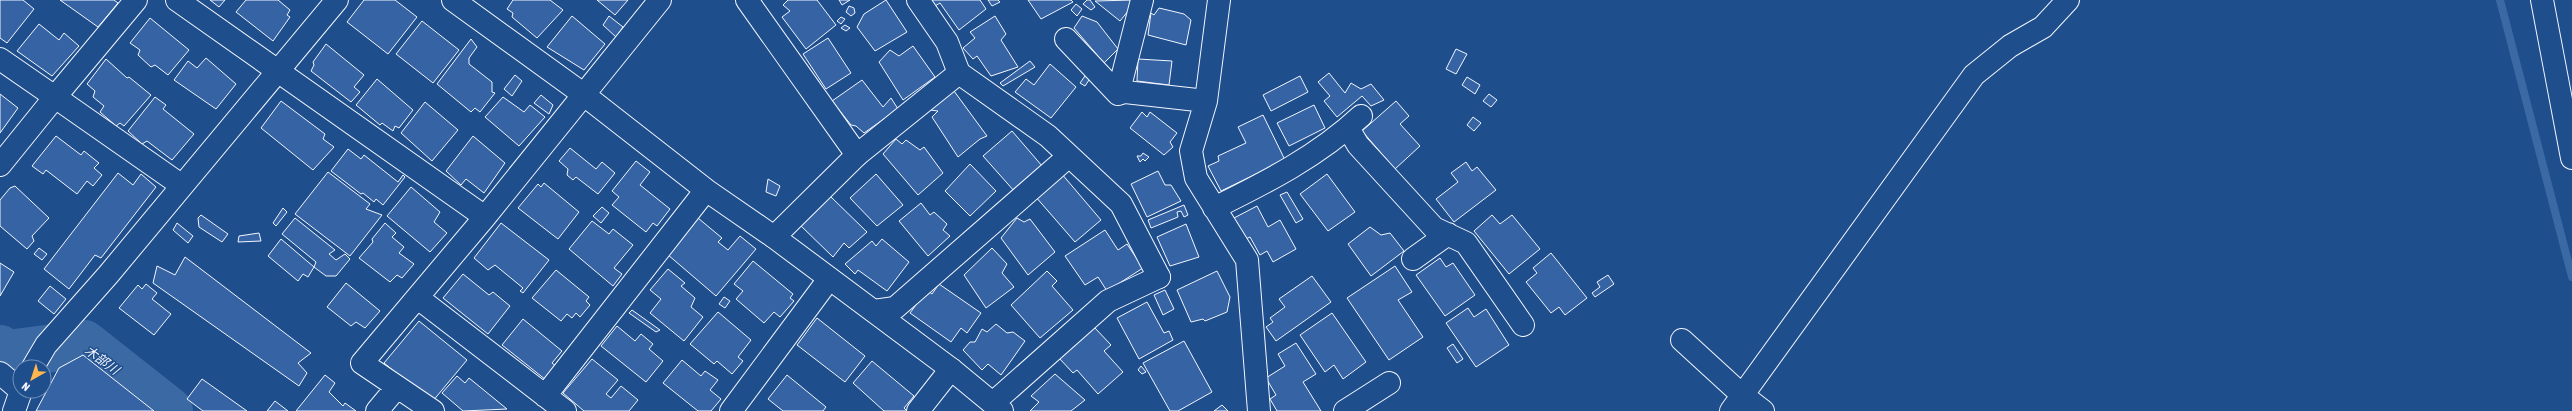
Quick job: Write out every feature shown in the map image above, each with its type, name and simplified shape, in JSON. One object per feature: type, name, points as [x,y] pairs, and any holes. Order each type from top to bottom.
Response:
[{"type":"street","points":[[0,165],[54,97],[136,0]]},
{"type":"street","points":[[177,0],[280,71],[484,217]]},
{"type":"street","points":[[38,359],[46,345],[108,275],[181,185],[280,71],[336,0]]},
{"type":"street","points":[[453,0],[583,94],[706,190],[774,237],[874,311],[951,369],[998,407],[1108,301],[1158,277],[1121,204],[1028,120],[959,73],[947,42],[918,0]]},
{"type":"street","points":[[433,411],[362,363],[418,298],[660,0]]},
{"type":"street","points":[[747,0],[857,156]]},
{"type":"street","points":[[1118,94],[1142,0]]},
{"type":"street","points":[[1219,0],[1206,101],[1191,151],[1196,178],[1247,260],[1259,411]]},
{"type":"street","points":[[1736,403],[1974,75],[2010,46],[2043,27],[2068,0]]},
{"type":"street","points":[[2542,0],[2572,158]]},
{"type":"street","points":[[1066,39],[1118,94]]},
{"type":"street","points":[[0,59],[181,185]]},
{"type":"street","points":[[774,237],[857,156],[959,73]]},
{"type":"street","points":[[1118,94],[1125,92],[1206,101]]},
{"type":"street","points":[[1214,208],[1279,177],[1333,142],[1355,122],[1358,145],[1434,228],[1466,243],[1523,325]]},
{"type":"street","points":[[874,311],[895,308],[1069,156]]},
{"type":"street","points":[[545,396],[706,190]]},
{"type":"street","points":[[1413,259],[1448,234]]},
{"type":"street","points":[[731,411],[829,279]]},
{"type":"street","points":[[418,298],[565,411]]},
{"type":"street","points":[[1682,340],[1736,403],[1763,411]]},
{"type":"street","points":[[918,411],[951,369]]},
{"type":"street","points":[[0,373],[12,383]]},
{"type":"street","points":[[1346,411],[1389,383]]},
{"type":"street","points":[[377,411],[397,387]]},
{"type":"street","points":[[14,411],[18,399]]},
{"type":"building","points":[[0,0],[23,0],[34,9],[7,43],[0,38]]},
{"type":"building","points":[[60,0],[114,0],[118,3],[98,27]]},
{"type":"building","points":[[210,0],[225,0],[219,7]]},
{"type":"building","points":[[246,0],[278,0],[290,10],[287,15],[290,17],[273,41],[236,12]]},
{"type":"building","points":[[364,0],[395,0],[417,17],[388,54],[347,22]]},
{"type":"building","points":[[513,0],[550,0],[563,10],[537,38],[512,17],[513,13],[507,9]]},
{"type":"building","points":[[597,0],[628,0],[615,15]]},
{"type":"building","points":[[788,0],[817,0],[836,25],[806,49],[782,17],[790,11],[783,5]]},
{"type":"building","points":[[839,0],[850,0],[842,5]]},
{"type":"building","points":[[886,0],[907,32],[875,51],[857,27],[864,14]]},
{"type":"building","points":[[931,0],[980,0],[986,9],[959,30],[940,3],[935,6]]},
{"type":"building","points":[[988,0],[998,0],[1000,2],[992,6]]},
{"type":"building","points":[[1028,0],[1071,0],[1073,2],[1041,19]]},
{"type":"building","points":[[1087,0],[1090,0],[1095,7],[1091,10],[1083,4]]},
{"type":"building","points":[[1133,0],[1133,5],[1120,21],[1095,1]]},
{"type":"building","points":[[1076,4],[1082,9],[1077,16],[1071,10]]},
{"type":"building","points":[[849,6],[854,8],[855,13],[851,16],[846,12]]},
{"type":"building","points":[[1159,8],[1184,14],[1191,20],[1186,45],[1148,35],[1151,13],[1154,15]]},
{"type":"building","points":[[572,16],[605,44],[584,70],[547,47]]},
{"type":"building","points":[[609,16],[623,27],[616,37],[603,25]]},
{"type":"building","points":[[995,16],[1006,34],[1001,40],[1018,67],[991,76],[977,56],[973,59],[963,48],[975,38],[970,32]]},
{"type":"building","points":[[1082,16],[1097,22],[1118,49],[1104,63],[1074,28]]},
{"type":"building","points":[[841,17],[845,19],[841,24],[837,21]]},
{"type":"building","points":[[150,18],[189,50],[168,75],[155,65],[151,67],[138,55],[140,50],[130,43]]},
{"type":"building","points":[[422,21],[459,50],[433,83],[396,54]]},
{"type":"building","points":[[39,24],[59,40],[64,33],[79,46],[52,76],[17,51]]},
{"type":"building","points":[[845,25],[850,28],[846,31],[841,28]]},
{"type":"building","points":[[828,38],[851,73],[826,89],[803,54]]},
{"type":"building","points":[[471,39],[477,47],[469,58],[469,64],[492,82],[492,92],[495,93],[480,112],[475,108],[471,112],[437,84]]},
{"type":"building","points":[[326,44],[364,75],[354,87],[360,92],[351,102],[311,71],[314,65],[313,62]]},
{"type":"building","points":[[913,46],[935,77],[903,100],[879,62],[890,50],[899,56]]},
{"type":"building","points":[[1456,49],[1467,54],[1456,74],[1446,69]]},
{"type":"building","points":[[206,58],[236,84],[216,109],[174,80],[188,61],[197,68]]},
{"type":"building","points":[[106,59],[127,78],[129,77],[151,95],[124,126],[120,123],[116,126],[100,112],[104,106],[93,97],[95,91],[87,84]]},
{"type":"building","points":[[1138,59],[1172,61],[1169,85],[1137,81]]},
{"type":"building","points":[[1030,61],[1035,67],[1003,86],[1000,83]]},
{"type":"building","points":[[1050,64],[1076,87],[1051,118],[1015,92],[1026,79],[1034,85]]},
{"type":"building","points":[[1329,73],[1345,93],[1351,83],[1361,89],[1371,84],[1384,100],[1371,106],[1362,96],[1337,117],[1324,101],[1330,96],[1318,82]]},
{"type":"building","points":[[515,75],[522,81],[512,96],[504,89]]},
{"type":"building","points":[[1085,76],[1089,80],[1085,86],[1080,83]]},
{"type":"building","points":[[1300,76],[1308,92],[1271,111],[1263,95]]},
{"type":"building","points":[[1467,77],[1480,85],[1475,94],[1462,85]]},
{"type":"building","points":[[377,79],[413,110],[399,128],[395,126],[393,131],[382,123],[380,125],[356,105]]},
{"type":"building","points":[[862,80],[883,107],[891,98],[898,109],[864,133],[856,126],[851,125],[832,101]]},
{"type":"building","points":[[954,91],[987,136],[980,139],[958,157],[932,117],[938,111],[930,110]]},
{"type":"building","points":[[0,94],[18,108],[0,133]]},
{"type":"building","points":[[1489,94],[1497,100],[1491,107],[1483,101]]},
{"type":"building","points":[[541,95],[553,105],[549,114],[534,103]]},
{"type":"building","points":[[155,97],[166,105],[163,109],[194,134],[172,160],[147,141],[142,144],[128,131]]},
{"type":"building","points":[[503,97],[524,112],[530,105],[545,117],[519,146],[485,117]]},
{"type":"building","points":[[281,101],[325,134],[323,139],[334,147],[313,170],[261,128]]},
{"type":"building","points":[[1396,101],[1409,116],[1400,124],[1420,146],[1395,169],[1362,131]]},
{"type":"building","points":[[425,102],[458,130],[432,161],[401,133]]},
{"type":"building","points":[[1314,105],[1325,128],[1289,146],[1277,123]]},
{"type":"building","points":[[1142,112],[1147,117],[1150,112],[1177,133],[1170,142],[1173,147],[1164,155],[1130,128]]},
{"type":"building","points":[[1263,115],[1285,160],[1221,191],[1208,166],[1219,161],[1218,156],[1246,143],[1238,127]]},
{"type":"building","points":[[1473,117],[1481,123],[1474,131],[1467,125]]},
{"type":"building","points":[[1012,131],[1043,167],[1015,192],[983,156]]},
{"type":"building","points":[[56,136],[81,155],[84,151],[99,163],[94,168],[102,175],[93,186],[87,181],[77,194],[46,170],[43,174],[32,166]]},
{"type":"building","points":[[473,136],[505,163],[484,193],[466,179],[461,185],[446,171]]},
{"type":"building","points":[[896,139],[902,144],[906,140],[920,150],[924,147],[943,173],[918,195],[883,154]]},
{"type":"building","points":[[570,148],[596,169],[602,162],[615,173],[598,194],[576,177],[573,180],[567,175],[568,169],[559,161]]},
{"type":"building","points":[[348,149],[361,159],[364,155],[398,182],[403,175],[405,177],[383,205],[376,199],[374,202],[363,193],[361,194],[331,171]]},
{"type":"building","points":[[1143,153],[1149,157],[1145,161],[1143,159],[1140,162],[1137,156],[1141,156]]},
{"type":"building","points":[[636,161],[650,172],[640,185],[670,209],[657,226],[653,223],[646,232],[612,205],[619,197],[612,191]]},
{"type":"building","points":[[1466,162],[1472,171],[1477,167],[1496,190],[1454,222],[1436,199],[1458,182],[1451,173]]},
{"type":"building","points":[[970,164],[996,191],[970,216],[945,191]]},
{"type":"building","points":[[1158,171],[1165,185],[1171,185],[1181,201],[1147,217],[1131,184]]},
{"type":"building","points":[[328,172],[370,204],[366,209],[382,215],[350,256],[295,214]]},
{"type":"building","points":[[118,173],[133,185],[141,174],[156,187],[101,258],[95,255],[69,289],[44,269]]},
{"type":"building","points":[[1061,173],[1101,220],[1075,242],[1035,196]]},
{"type":"building","points":[[876,174],[903,205],[877,226],[850,198]]},
{"type":"building","points":[[1327,174],[1355,212],[1328,231],[1300,194]]},
{"type":"building","points":[[768,179],[780,186],[776,196],[766,192]]},
{"type":"building","points":[[544,183],[579,212],[558,239],[518,208],[538,184],[541,187]]},
{"type":"building","points":[[15,186],[49,218],[32,236],[34,241],[27,249],[0,226],[0,200],[10,188]]},
{"type":"building","points":[[411,187],[440,212],[434,222],[447,233],[430,252],[387,216]]},
{"type":"building","points":[[1287,192],[1303,219],[1296,223],[1280,195]]},
{"type":"building","points":[[830,196],[867,232],[849,248],[844,243],[833,257],[800,225]]},
{"type":"building","points":[[921,203],[930,215],[934,212],[947,224],[943,230],[950,236],[928,256],[899,221]]},
{"type":"building","points":[[1184,205],[1188,215],[1184,217],[1181,211],[1177,212],[1178,217],[1151,228],[1148,220]]},
{"type":"building","points":[[1257,206],[1268,227],[1280,220],[1296,249],[1273,262],[1267,251],[1260,255],[1250,237],[1246,239],[1234,218]]},
{"type":"building","points":[[602,207],[609,213],[601,223],[593,216]]},
{"type":"building","points":[[283,208],[287,212],[276,226],[273,223]]},
{"type":"building","points":[[201,215],[228,234],[222,242],[199,227],[198,218]]},
{"type":"building","points":[[1492,215],[1500,224],[1512,215],[1540,249],[1509,274],[1474,231]]},
{"type":"building","points":[[295,218],[335,250],[329,254],[336,260],[345,254],[350,259],[336,276],[326,276],[314,267],[316,262],[282,234]]},
{"type":"building","points":[[698,218],[722,238],[718,242],[728,250],[740,236],[756,249],[716,296],[667,254]]},
{"type":"building","points":[[1017,218],[1024,222],[1030,219],[1055,252],[1028,275],[1001,238]]},
{"type":"building","points":[[592,221],[609,234],[613,229],[633,245],[614,268],[622,274],[613,286],[569,249]]},
{"type":"building","points":[[177,223],[193,236],[188,243],[173,230]]},
{"type":"building","points":[[385,223],[396,233],[392,237],[404,247],[399,253],[414,264],[402,278],[397,275],[390,282],[359,258],[373,242],[372,239]]},
{"type":"building","points":[[501,223],[549,260],[523,293],[520,291],[523,288],[495,265],[488,270],[474,258]]},
{"type":"building","points":[[1186,224],[1199,257],[1170,266],[1157,237]]},
{"type":"building","points":[[1370,227],[1381,235],[1390,233],[1404,251],[1371,276],[1348,244]]},
{"type":"building","points":[[1105,230],[1118,250],[1127,244],[1143,268],[1107,291],[1098,277],[1085,285],[1065,256]]},
{"type":"building","points":[[259,233],[261,241],[238,242],[239,236]]},
{"type":"building","points":[[281,239],[314,267],[308,277],[303,274],[298,281],[268,256]]},
{"type":"building","points":[[882,239],[909,262],[887,291],[858,270],[855,274],[845,264],[872,241],[876,246]]},
{"type":"building","points":[[39,248],[47,254],[42,260],[34,254]]},
{"type":"building","points":[[992,248],[1007,264],[1002,273],[1014,287],[986,308],[964,275]]},
{"type":"building","points":[[1551,253],[1587,298],[1565,315],[1559,307],[1551,313],[1526,282],[1537,273],[1533,268]]},
{"type":"building","points":[[185,257],[311,353],[298,363],[307,373],[299,386],[153,283],[157,266],[175,275]]},
{"type":"building","points":[[1440,258],[1446,267],[1453,263],[1475,295],[1445,316],[1416,275]]},
{"type":"building","points":[[753,261],[793,294],[790,298],[794,301],[780,317],[774,312],[764,323],[736,299],[743,291],[734,284]]},
{"type":"building","points":[[0,263],[14,272],[0,296]]},
{"type":"building","points":[[1395,266],[1412,292],[1398,300],[1423,337],[1389,360],[1347,298]]},
{"type":"building","points":[[668,269],[685,283],[681,286],[695,298],[691,307],[703,317],[684,341],[650,313],[661,299],[650,290]]},
{"type":"building","points":[[556,270],[589,297],[586,301],[590,305],[580,317],[576,313],[572,318],[567,314],[561,321],[532,298]]},
{"type":"building","points":[[1047,271],[1057,281],[1052,286],[1073,310],[1040,338],[1011,305]]},
{"type":"building","points":[[1217,271],[1230,297],[1227,312],[1205,321],[1203,319],[1191,322],[1177,290]]},
{"type":"building","points":[[463,274],[489,295],[493,292],[510,306],[488,334],[443,298]]},
{"type":"building","points":[[1608,275],[1614,284],[1595,297],[1592,293],[1600,287],[1597,282]]},
{"type":"building","points":[[1312,276],[1331,302],[1276,341],[1266,327],[1273,322],[1270,318],[1285,307],[1279,299]]},
{"type":"building","points":[[346,283],[380,311],[365,328],[356,322],[351,326],[327,307]]},
{"type":"building","points":[[146,284],[157,293],[152,299],[171,314],[154,335],[119,308],[138,285],[142,289]]},
{"type":"building","points":[[939,284],[981,313],[967,333],[961,328],[951,342],[910,313],[927,290],[932,294]]},
{"type":"building","points":[[50,286],[66,299],[54,314],[38,301]]},
{"type":"building","points":[[1165,290],[1174,309],[1163,315],[1154,295]]},
{"type":"building","points":[[724,297],[730,301],[725,308],[719,304]]},
{"type":"building","points":[[1147,302],[1164,333],[1169,331],[1173,340],[1139,359],[1117,318]]},
{"type":"building","points":[[1468,308],[1474,317],[1486,309],[1509,345],[1476,367],[1446,323]]},
{"type":"building","points":[[632,310],[660,330],[656,332],[629,313]]},
{"type":"building","points":[[718,312],[751,340],[738,357],[743,361],[732,374],[717,361],[714,364],[690,344]]},
{"type":"building","points":[[1332,313],[1366,362],[1343,379],[1334,365],[1325,372],[1300,335]]},
{"type":"building","points":[[817,318],[865,356],[845,382],[797,345]]},
{"type":"building","points":[[523,319],[562,351],[552,363],[557,367],[546,380],[502,345]]},
{"type":"building","points":[[419,321],[467,360],[432,402],[384,363]]},
{"type":"building","points":[[996,324],[1007,333],[1013,332],[1025,341],[1001,375],[988,364],[982,370],[963,350],[970,342],[975,342],[982,329],[987,332]]},
{"type":"building","points":[[617,326],[635,341],[641,334],[653,344],[649,349],[663,361],[646,382],[601,346]]},
{"type":"building","points":[[1094,327],[1111,345],[1104,351],[1123,372],[1098,394],[1077,370],[1073,373],[1059,358]]},
{"type":"building","points":[[1184,341],[1212,392],[1178,411],[1170,411],[1143,363]]},
{"type":"building","points":[[1296,343],[1316,374],[1303,382],[1321,411],[1277,411],[1270,399],[1276,395],[1266,378],[1285,366],[1278,354]]},
{"type":"building","points":[[1453,344],[1463,359],[1457,363],[1447,348]]},
{"type":"building","points":[[83,355],[154,411],[36,411],[42,399],[52,399],[52,381],[59,368]]},
{"type":"building","points":[[592,359],[618,380],[606,394],[611,398],[621,386],[638,400],[629,411],[584,411],[563,393]]},
{"type":"building","points":[[682,360],[701,376],[705,371],[718,380],[710,390],[721,399],[711,411],[698,411],[663,383]]},
{"type":"building","points":[[872,361],[914,396],[904,408],[907,411],[884,411],[853,383]]},
{"type":"building","points":[[1141,366],[1146,372],[1142,374],[1138,370]]},
{"type":"building","points":[[1055,374],[1085,400],[1071,411],[1030,411],[1039,402],[1031,396]]},
{"type":"building","points":[[325,375],[335,383],[329,392],[343,406],[345,403],[356,411],[296,411]]},
{"type":"building","points":[[787,375],[826,407],[823,411],[783,411],[768,399]]},
{"type":"building","points":[[457,376],[465,383],[469,378],[507,409],[463,411],[442,393]]},
{"type":"building","points":[[202,379],[247,411],[203,411],[187,399]]},
{"type":"building","points":[[275,401],[288,411],[267,411]]},
{"type":"building","points":[[1222,405],[1228,411],[1214,411]]},
{"type":"waterway","points":[[2500,0],[2572,277]]},
{"type":"waterway","name":"木部川","points":[[0,349],[8,354],[84,344],[169,411]]}]
